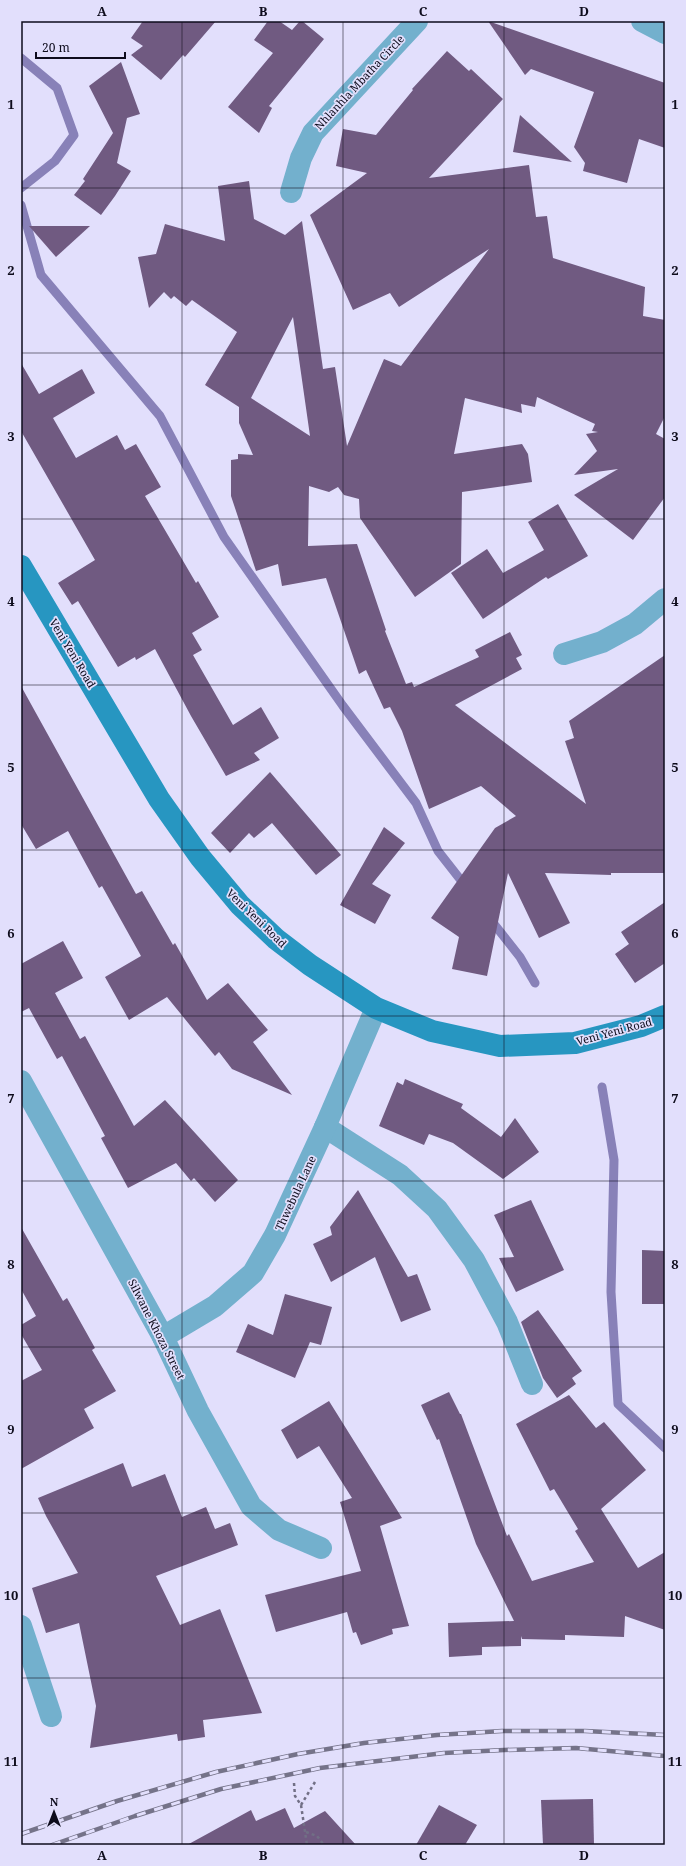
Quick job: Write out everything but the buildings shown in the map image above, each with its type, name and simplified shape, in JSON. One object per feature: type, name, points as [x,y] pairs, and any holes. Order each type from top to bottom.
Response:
[{"type":"street","name":"Nhlanhla Mbatha Circle","points":[[291,192],[301,158],[313,133],[417,21]]},
{"type":"street","points":[[642,21],[665,33]]},
{"type":"street","name":"Veni Yeni Road","points":[[21,566],[159,799],[200,857],[240,905],[276,939],[310,965],[376,1008],[432,1031],[500,1046],[575,1042],[641,1026],[665,1016]]},
{"type":"street","points":[[564,654],[602,642],[635,624],[665,599]]},
{"type":"street","name":"Thwebula Lane","points":[[163,1337],[216,1306],[253,1273],[275,1235],[325,1127],[376,1008]]},
{"type":"street","name":"Silwane Khoza Street","points":[[21,1081],[163,1337],[198,1412],[251,1506],[278,1530],[321,1548]]},
{"type":"street","points":[[325,1127],[400,1175],[437,1209],[474,1260],[507,1322],[532,1384]]},
{"type":"street","points":[[21,1626],[51,1716]]},
{"type":"path","points":[[301,1805],[315,1782]]},
{"type":"path","points":[[294,1783],[295,1796],[301,1805],[307,1845]]},
{"type":"path","points":[[305,1832],[317,1836],[324,1845]]},
{"type":"waterway","points":[[21,58],[57,88],[74,135],[55,161],[21,188]]},
{"type":"waterway","points":[[21,205],[41,275],[160,416],[224,537],[343,706],[416,803],[438,851],[467,888]]},
{"type":"waterway","points":[[490,919],[520,957],[535,983]]},
{"type":"waterway","points":[[602,1087],[614,1160],[611,1292],[618,1404],[665,1448]]},
{"type":"railway","points":[[21,1834],[117,1801],[216,1772],[298,1754],[364,1743],[437,1735],[502,1731],[585,1731],[665,1735]]},
{"type":"railway","points":[[52,1845],[135,1816],[221,1789],[320,1768],[444,1753],[504,1750],[576,1748],[665,1756]]}]
